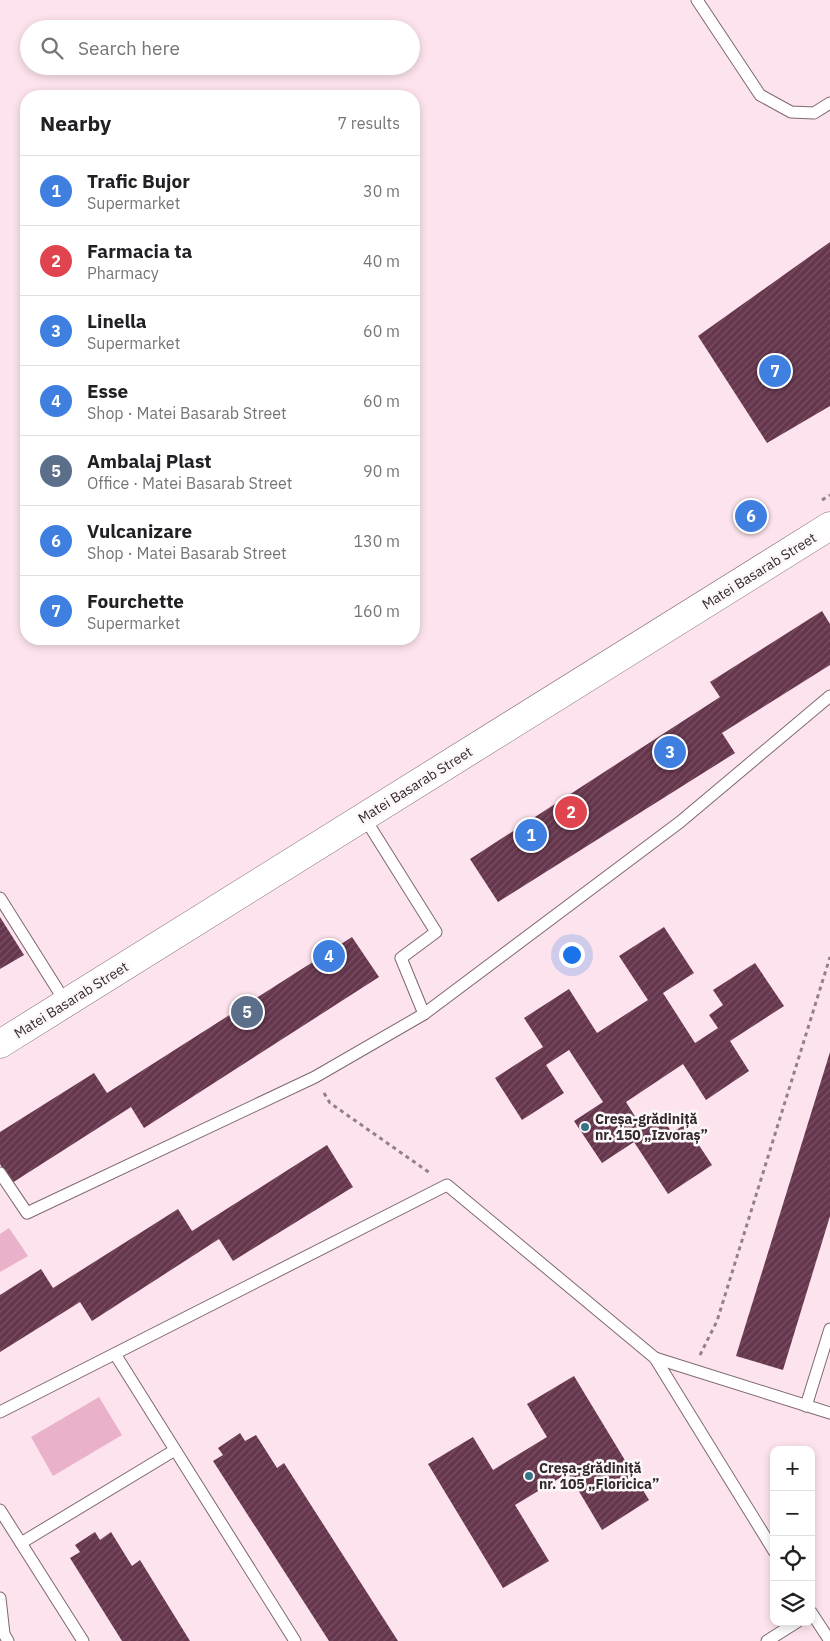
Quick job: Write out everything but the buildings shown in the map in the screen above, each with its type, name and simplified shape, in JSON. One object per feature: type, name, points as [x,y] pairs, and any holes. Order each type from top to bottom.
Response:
[{"type":"street","name":"Matei Basarab Street","points":[[0,1044],[829,530]]},
{"type":"lane","points":[[697,0],[760,95],[791,112],[814,113],[830,103]]},
{"type":"lane","points":[[0,1173],[26,1213],[316,1077],[424,1014],[680,822],[830,696]]},
{"type":"lane","points":[[364,817],[436,932],[401,958],[424,1014]]},
{"type":"lane","points":[[0,898],[66,1003]]},
{"type":"lane","points":[[0,1412],[447,1185],[655,1358],[770,1545]]},
{"type":"lane","points":[[806,1406],[830,1329]]},
{"type":"lane","points":[[115,1354],[295,1641]]},
{"type":"lane","points":[[655,1358],[830,1413]]},
{"type":"lane","points":[[21,1543],[175,1450]]},
{"type":"lane","points":[[0,1510],[83,1641]]},
{"type":"lane","points":[[0,1598],[4,1634],[8,1641]]},
{"type":"lane","points":[[815,1619],[830,1641]]},
{"type":"lane","points":[[767,1641],[790,1626]]},
{"type":"path","points":[[692,1370],[718,1321],[830,957]]},
{"type":"path","points":[[316,1077],[330,1103],[447,1185]]},
{"type":"shaded area","points":[[9,1228],[28,1256],[0,1272],[0,1234]]},
{"type":"shaded area","points":[[99,1397],[122,1435],[53,1476],[31,1437]]},
{"type":"place","name":"Fourchette","points":[[775,371]]},
{"type":"place","name":"Vulcanizare","points":[[751,516]]},
{"type":"place","name":"Linella","points":[[670,752]]},
{"type":"place","name":"Farmacia ta","points":[[571,812]]},
{"type":"place","name":"Trafic Bujor","points":[[531,835]]},
{"type":"place","name":"Esse","points":[[329,956]]},
{"type":"place","name":"Ambalaj Plast","points":[[247,1012]]},
{"type":"place","name":"Creșa-grădiniță nr. 150 „Izvoraș”","points":[[585,1127]]},
{"type":"place","name":"Creșa-grădiniță nr. 105 „Floricica”","points":[[529,1476]]}]
